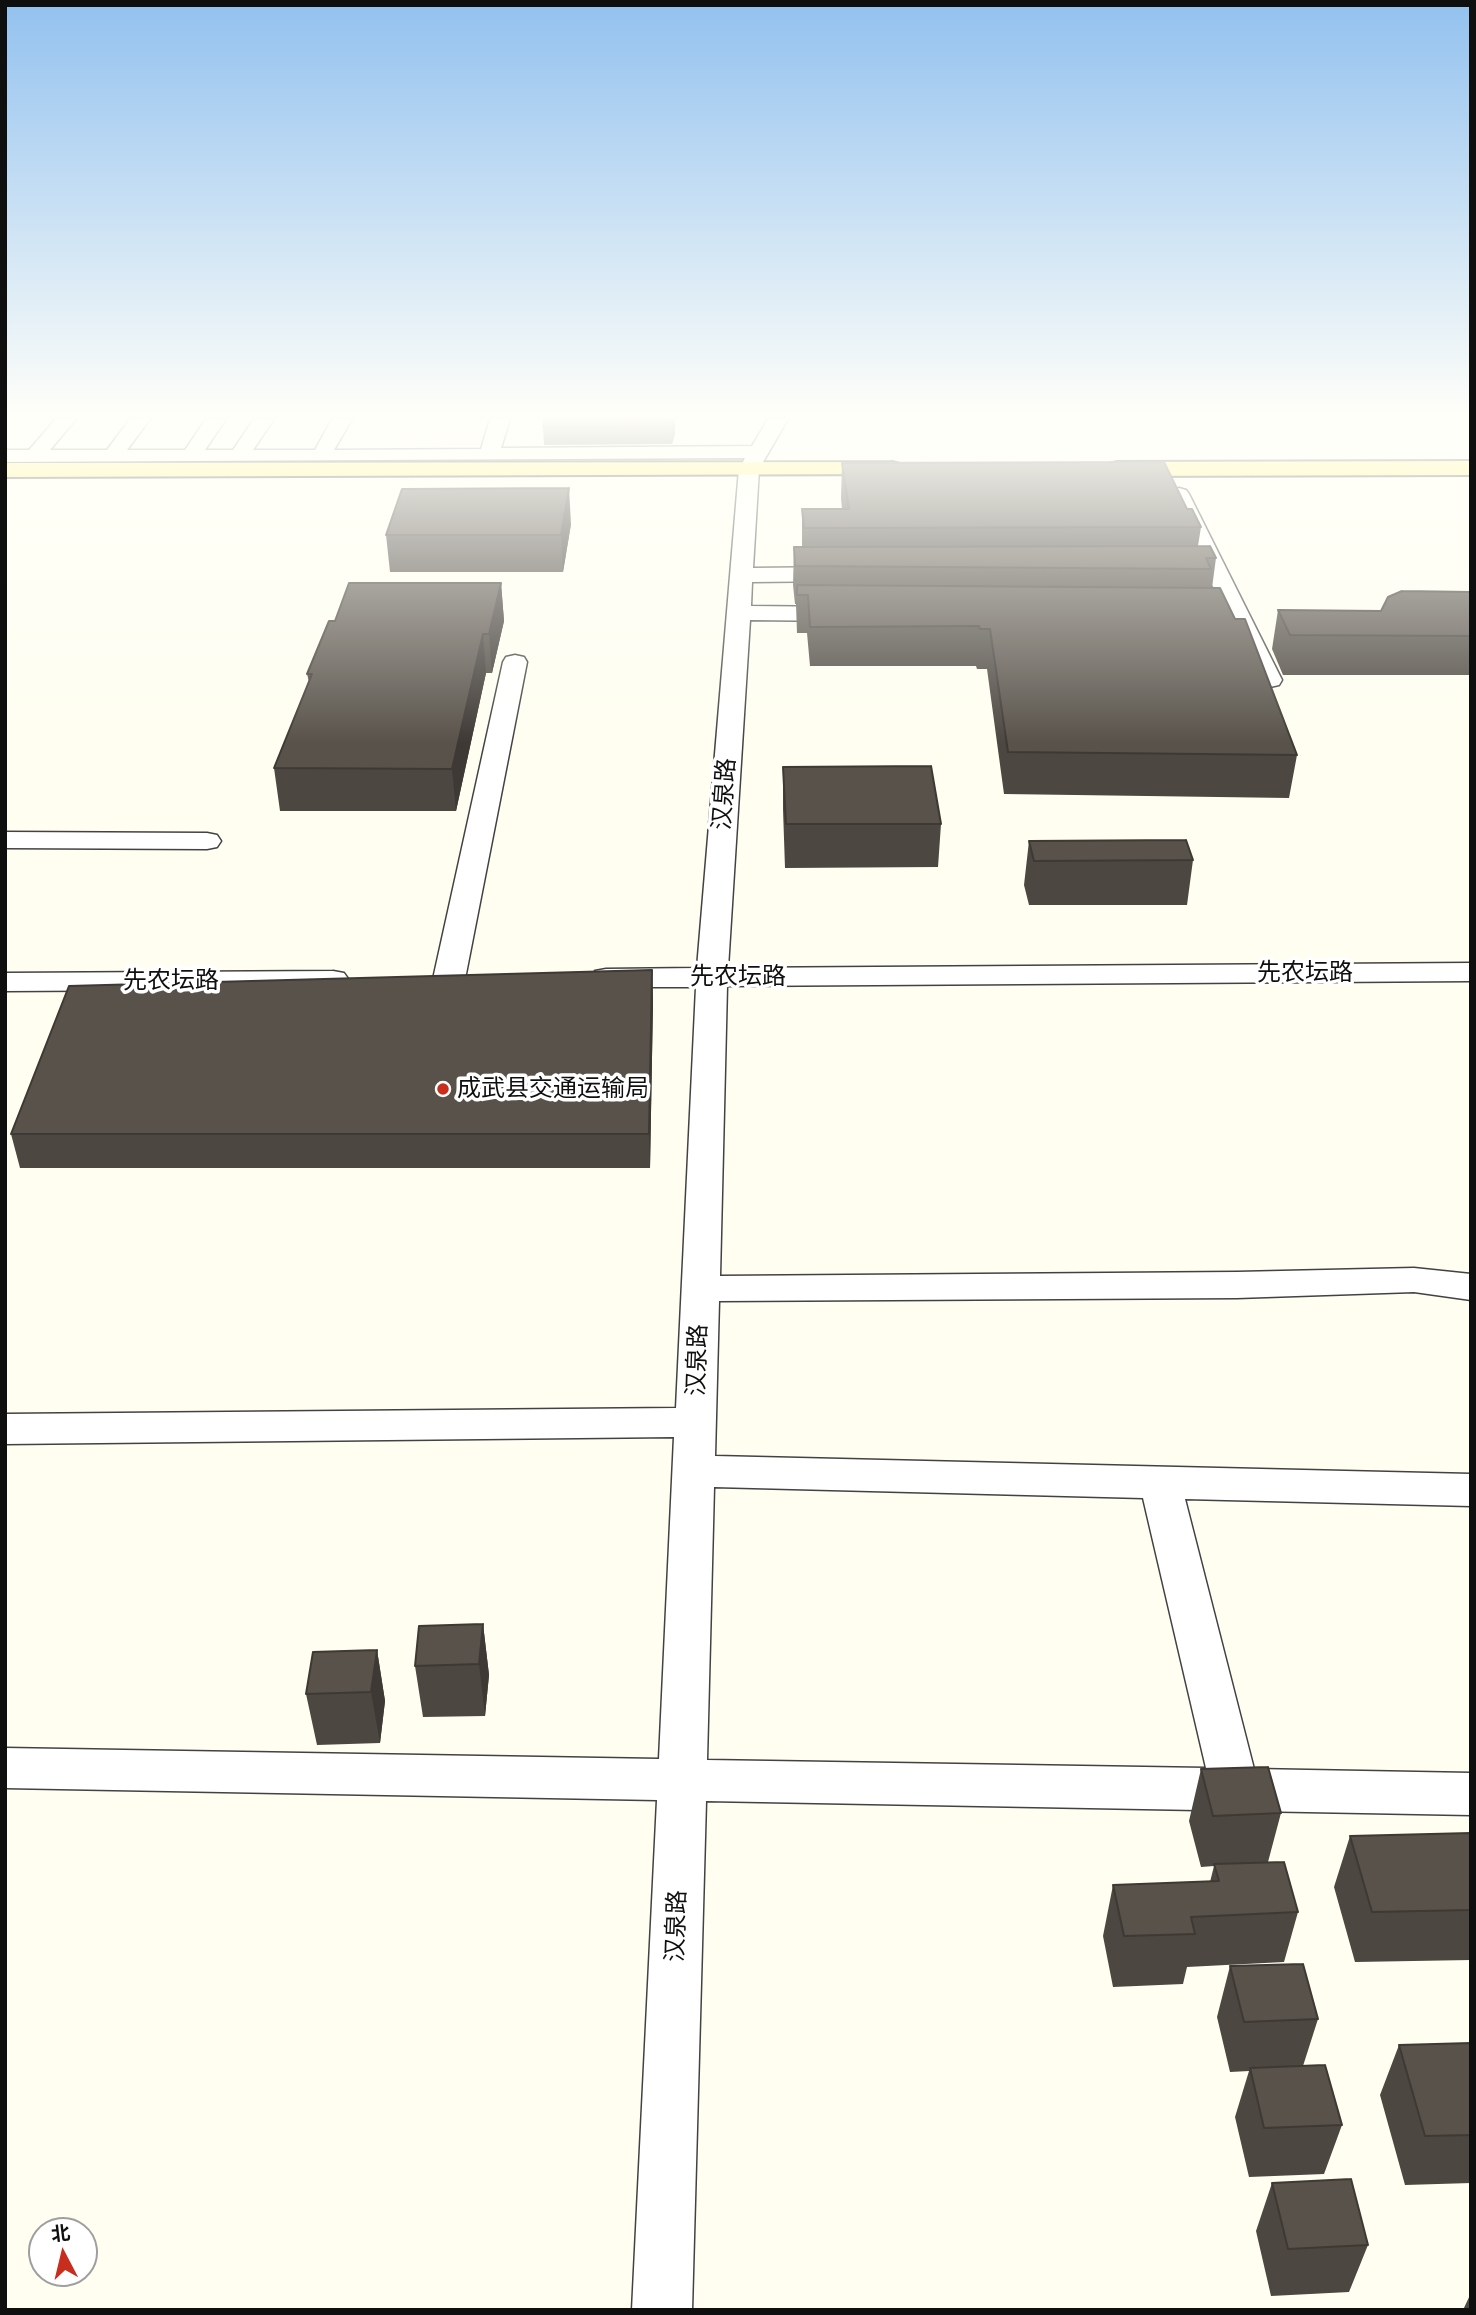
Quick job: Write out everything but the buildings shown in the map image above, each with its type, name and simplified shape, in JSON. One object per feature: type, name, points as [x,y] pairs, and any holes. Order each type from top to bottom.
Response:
[{"type":"street","name":"汉泉路","points":[[662,2310],[712,977],[746,527]]},
{"type":"street","points":[[1195,527],[1270,680]]},
{"type":"street","points":[[741,575],[864,574]]},
{"type":"street","points":[[1191,574],[1218,574]]},
{"type":"street","points":[[738,613],[863,614]]},
{"type":"street","points":[[1170,617],[1239,617]]},
{"type":"street","points":[[449,979],[515,662]]},
{"type":"street","points":[[5,840],[207,841]]},
{"type":"street","name":"先农坛路","points":[[573,978],[1471,972]]},
{"type":"street","name":"先农坛路","points":[[5,982],[365,980]]},
{"type":"street","points":[[700,1289],[1223,1285],[1414,1280],[1471,1287]]},
{"type":"street","points":[[5,1429],[695,1422]]},
{"type":"street","points":[[693,1472],[1471,1490]]},
{"type":"street","points":[[1160,1482],[1235,1790]]},
{"type":"street","points":[[5,1768],[1471,1794]]},
{"type":"place","name":"成武县交通运输局","points":[[443,1089]]}]
